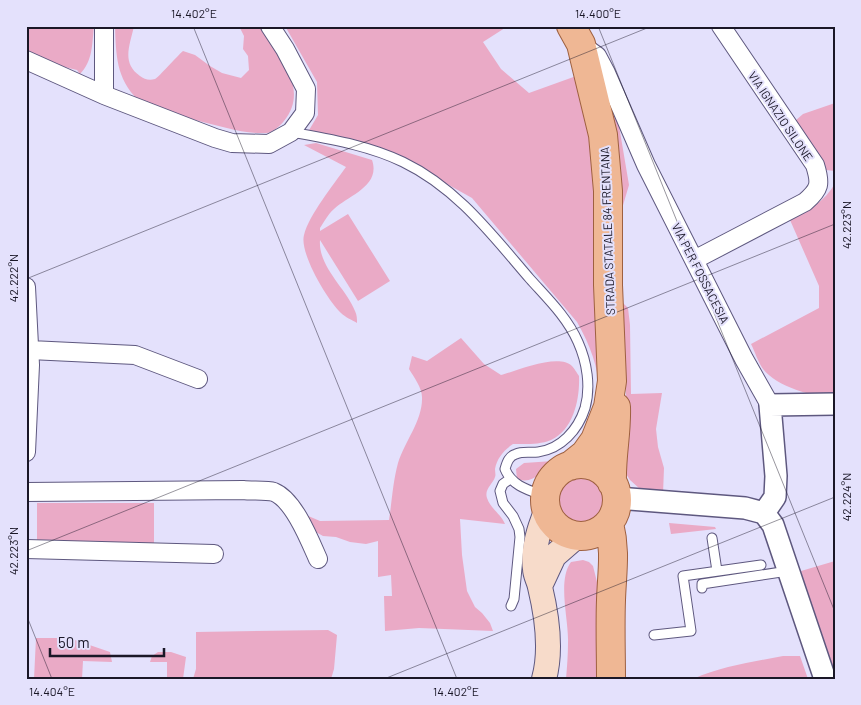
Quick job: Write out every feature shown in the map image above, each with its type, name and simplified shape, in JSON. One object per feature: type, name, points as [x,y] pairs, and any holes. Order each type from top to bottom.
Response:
[{"type":"main road","name":"STRADA STATALE 84 FRENTANA","points":[[576,35],[603,135],[608,191],[608,285],[612,381],[616,398],[616,418],[611,464],[600,515],[614,541],[611,600],[611,679]]},
{"type":"main road","name":"STRADA STATALE 84 FRENTANA","points":[[570,466],[584,454],[595,440],[608,407],[612,381]]},
{"type":"main road","points":[[540,586],[554,556],[600,515],[602,471],[592,466],[581,464],[560,470],[552,478],[546,488],[546,504],[550,520],[562,531],[600,515]]},
{"type":"main road","points":[[544,679],[547,667],[548,629],[535,569],[535,561],[546,504]]},
{"type":"street","points":[[104,26],[104,95]]},
{"type":"street","points":[[26,60],[104,95],[232,144],[269,144],[291,132],[305,113],[306,89],[285,49],[270,26]]},
{"type":"street","name":"VIA IGNAZIO SILONE","points":[[694,260],[805,202],[815,193],[819,186],[819,176],[815,165],[721,26]]},
{"type":"street","name":"VIA PER FOSSACESIA","points":[[576,35],[597,56],[606,73],[646,165],[744,359],[770,405],[776,483],[775,497],[754,511]]},
{"type":"street","points":[[26,287],[29,360],[26,452]]},
{"type":"street","points":[[29,360],[135,355],[198,379]]},
{"type":"street","points":[[770,405],[835,404]]},
{"type":"street","points":[[26,492],[243,490],[274,492],[285,501],[299,518],[318,560]]},
{"type":"street","points":[[600,515],[645,499],[754,511],[773,525],[826,679]]},
{"type":"street","points":[[26,549],[214,554]]},
{"type":"lane","points":[[291,132],[376,151],[404,162],[448,189],[478,218],[565,319],[578,341],[583,356],[588,385],[584,410],[576,428],[561,443],[545,451],[516,453],[509,458],[505,469],[510,479],[546,504]]},
{"type":"lane","points":[[510,479],[502,484],[500,490],[504,503],[516,522],[520,537],[514,599],[511,606]]},
{"type":"lane","points":[[712,538],[716,571]]},
{"type":"lane","points":[[654,636],[691,631],[684,576],[761,565]]},
{"type":"lane","points":[[702,588],[702,584],[789,571]]},
{"type":"shaded area","points":[[26,26],[94,26],[90,58],[80,74],[77,70],[56,65],[26,51]]},
{"type":"shaded area","points":[[115,26],[134,26],[128,53],[130,65],[140,76],[151,80],[155,79],[183,51],[195,55],[222,73],[241,78],[249,70],[248,56],[243,49],[244,36],[239,26],[261,26],[289,72],[293,84],[294,97],[291,109],[284,121],[276,129],[268,133],[257,133],[199,121],[142,103],[131,92],[121,75],[117,56]]},
{"type":"shaded area","points":[[285,26],[508,26],[483,42],[501,69],[529,93],[579,75],[594,140],[599,183],[602,359],[600,404],[590,433],[582,446],[572,454],[561,457],[577,443],[589,427],[596,411],[599,394],[598,376],[593,359],[577,322],[472,198],[406,161],[373,147],[308,132],[318,115],[317,82]]},
{"type":"shaded area","points":[[611,99],[617,114],[629,185],[621,212],[606,100]]},
{"type":"shaded area","points":[[835,103],[835,171],[826,170],[795,121],[803,114]]},
{"type":"shaded area","points":[[316,143],[372,160],[374,169],[368,183],[332,211],[320,228],[320,231],[348,214],[390,281],[358,301],[320,240],[323,259],[351,302],[356,314],[357,323],[335,307],[322,288],[306,253],[304,235],[311,218],[346,167],[304,145]]},
{"type":"shaded area","points":[[835,183],[835,397],[826,397],[796,390],[777,381],[763,369],[751,344],[819,308],[819,286],[790,220],[810,209],[821,200]]},
{"type":"shaded area","points":[[623,303],[628,308],[630,325],[631,394],[662,393],[656,429],[658,447],[664,468],[663,494],[640,489],[630,480],[621,466],[626,394]]},
{"type":"shaded area","points":[[461,338],[484,364],[501,375],[537,364],[557,361],[566,362],[572,366],[579,376],[577,403],[570,421],[559,435],[542,443],[513,444],[499,458],[494,480],[486,495],[505,524],[460,519],[467,591],[475,607],[490,623],[493,631],[419,628],[385,631],[384,596],[392,596],[391,575],[378,577],[378,541],[366,544],[323,536],[314,531],[306,515],[320,521],[389,520],[398,463],[417,422],[422,406],[421,390],[409,369],[412,356],[427,361]]},
{"type":"shaded area","points":[[553,461],[533,479],[517,479],[516,469],[524,463]]},
{"type":"shaded area","points":[[575,476],[585,476],[594,480],[600,486],[603,491],[603,509],[594,520],[585,524],[575,524],[566,520],[560,514],[556,505],[556,495],[560,486],[566,480]]},
{"type":"shaded area","points":[[37,503],[154,503],[154,547],[37,544]]},
{"type":"shaded area","points":[[669,523],[715,527],[716,529],[671,534]]},
{"type":"shaded area","points":[[583,560],[593,566],[602,602],[603,679],[566,679],[568,634],[564,590],[565,579],[571,562]]},
{"type":"shaded area","points":[[835,561],[835,673],[830,674],[808,604],[801,571]]},
{"type":"shaded area","points":[[328,630],[337,635],[334,669],[331,679],[222,679],[212,677],[213,679],[193,679],[196,669],[196,632]]},
{"type":"shaded area","points":[[36,638],[69,638],[110,652],[112,662],[83,661],[82,679],[34,679]]},
{"type":"shaded area","points":[[158,652],[171,652],[186,657],[183,679],[167,679],[167,662],[150,662],[152,656]]},
{"type":"shaded area","points":[[783,656],[800,656],[808,679],[693,679],[749,662]]}]
